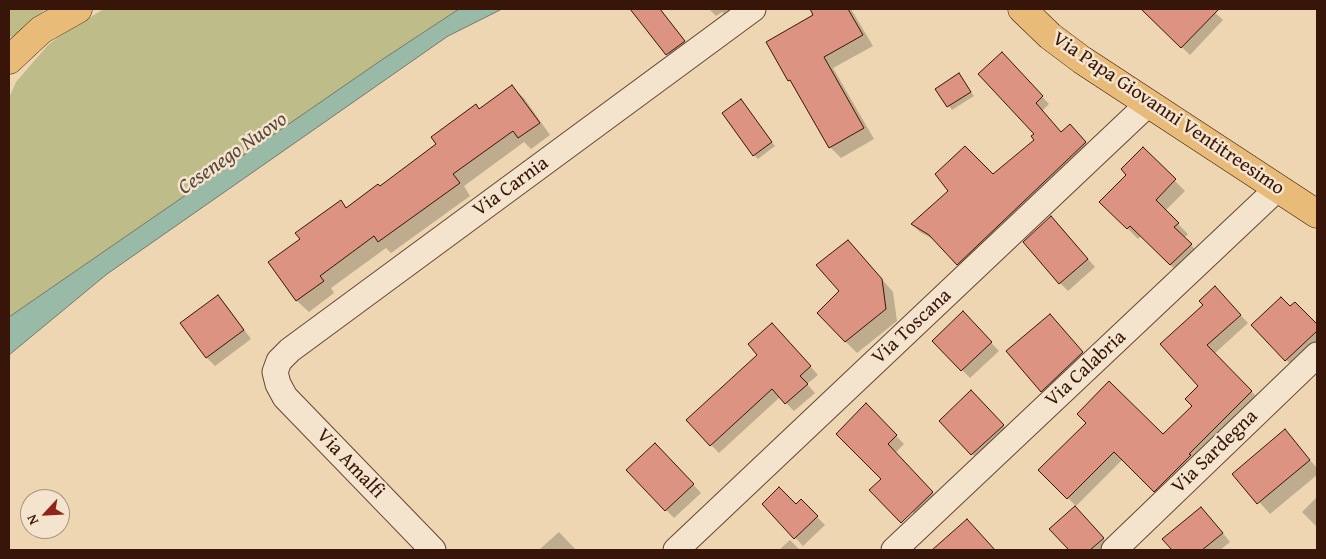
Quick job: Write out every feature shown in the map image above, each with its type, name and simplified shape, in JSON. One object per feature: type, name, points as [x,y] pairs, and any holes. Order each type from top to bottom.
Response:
[{"type":"main road","points":[[9,60],[41,30],[78,9]]},
{"type":"main road","name":"Via Papa Giovanni Ventitreesimo","points":[[1022,9],[1063,46],[1317,214]]},
{"type":"street","name":"Via Carnia","points":[[276,372],[279,361],[290,350],[753,9]]},
{"type":"street","name":"Via Toscana","points":[[676,550],[1148,104]]},
{"type":"street","name":"Via Calabria","points":[[894,550],[1278,188]]},
{"type":"street","name":"Via Sardegna","points":[[1114,550],[1317,354]]},
{"type":"street","name":"Via Amalfi","points":[[276,372],[278,384],[285,397],[433,550]]},
{"type":"shaded area","points":[[9,9],[46,9],[12,37],[9,37]]},
{"type":"shaded area","points":[[104,9],[459,9],[383,59],[9,317],[9,98],[16,82],[48,45],[62,34]]},
{"type":"shaded area","points":[[459,9],[502,9],[448,36],[107,274],[9,355],[9,317],[383,59]]},
{"type":"building","points":[[630,9],[660,9],[685,41],[666,55]]},
{"type":"building","points":[[810,9],[848,9],[863,35],[824,57],[864,128],[829,148],[766,42],[813,15]]},
{"type":"building","points":[[1141,9],[1219,9],[1181,48]]},
{"type":"building","points":[[1002,52],[1043,96],[1036,103],[1061,132],[1070,124],[1086,142],[957,265],[929,235],[911,224],[948,191],[935,174],[965,146],[993,174],[1034,140],[1031,136],[1034,134],[978,74]]},
{"type":"building","points":[[959,73],[971,92],[947,107],[935,89]]},
{"type":"building","points":[[512,85],[540,123],[518,138],[513,131],[453,174],[460,183],[378,242],[374,236],[320,276],[324,281],[296,301],[268,262],[300,239],[295,233],[341,200],[346,208],[378,184],[380,186],[436,144],[431,137],[476,104],[479,109]]},
{"type":"building","points":[[741,99],[772,142],[753,156],[722,113]]},
{"type":"building","points":[[1143,147],[1176,179],[1156,200],[1179,223],[1174,227],[1192,244],[1170,265],[1130,226],[1127,229],[1099,202],[1126,175],[1121,169]]},
{"type":"building","points":[[1051,216],[1088,259],[1059,284],[1023,242]]},
{"type":"building","points":[[848,240],[882,279],[886,309],[845,342],[817,313],[839,291],[816,265]]},
{"type":"building","points":[[1215,286],[1241,315],[1207,345],[1252,391],[1154,492],[1114,452],[1067,499],[1038,470],[1086,423],[1077,414],[1109,381],[1163,434],[1192,406],[1185,399],[1198,386],[1160,344],[1203,305],[1199,301]]},
{"type":"building","points":[[218,295],[244,330],[206,358],[180,323]]},
{"type":"building","points":[[1281,297],[1290,306],[1295,302],[1317,324],[1317,331],[1285,361],[1251,325]]},
{"type":"building","points":[[963,311],[992,342],[961,371],[932,341]]},
{"type":"building","points":[[1050,314],[1083,352],[1041,392],[1006,351]]},
{"type":"building","points":[[772,323],[811,366],[800,376],[808,384],[785,404],[772,389],[710,446],[686,420],[757,355],[748,344]]},
{"type":"building","points":[[971,390],[1004,425],[971,455],[939,421]]},
{"type":"building","points":[[866,403],[897,435],[888,444],[933,492],[901,523],[869,490],[881,479],[836,434]]},
{"type":"building","points":[[1285,429],[1310,460],[1257,504],[1232,474]]},
{"type":"building","points":[[655,443],[694,484],[665,511],[626,470]]},
{"type":"building","points":[[779,487],[796,504],[801,499],[818,516],[794,539],[762,504]]},
{"type":"building","points":[[1075,506],[1104,538],[1090,550],[1069,550],[1049,529]]},
{"type":"building","points":[[1201,507],[1223,533],[1202,550],[1172,550],[1162,539]]},
{"type":"building","points":[[967,519],[995,550],[932,550]]},
{"type":"water label","name":"Cesenego Nuovo","points":[[233,154]]}]
